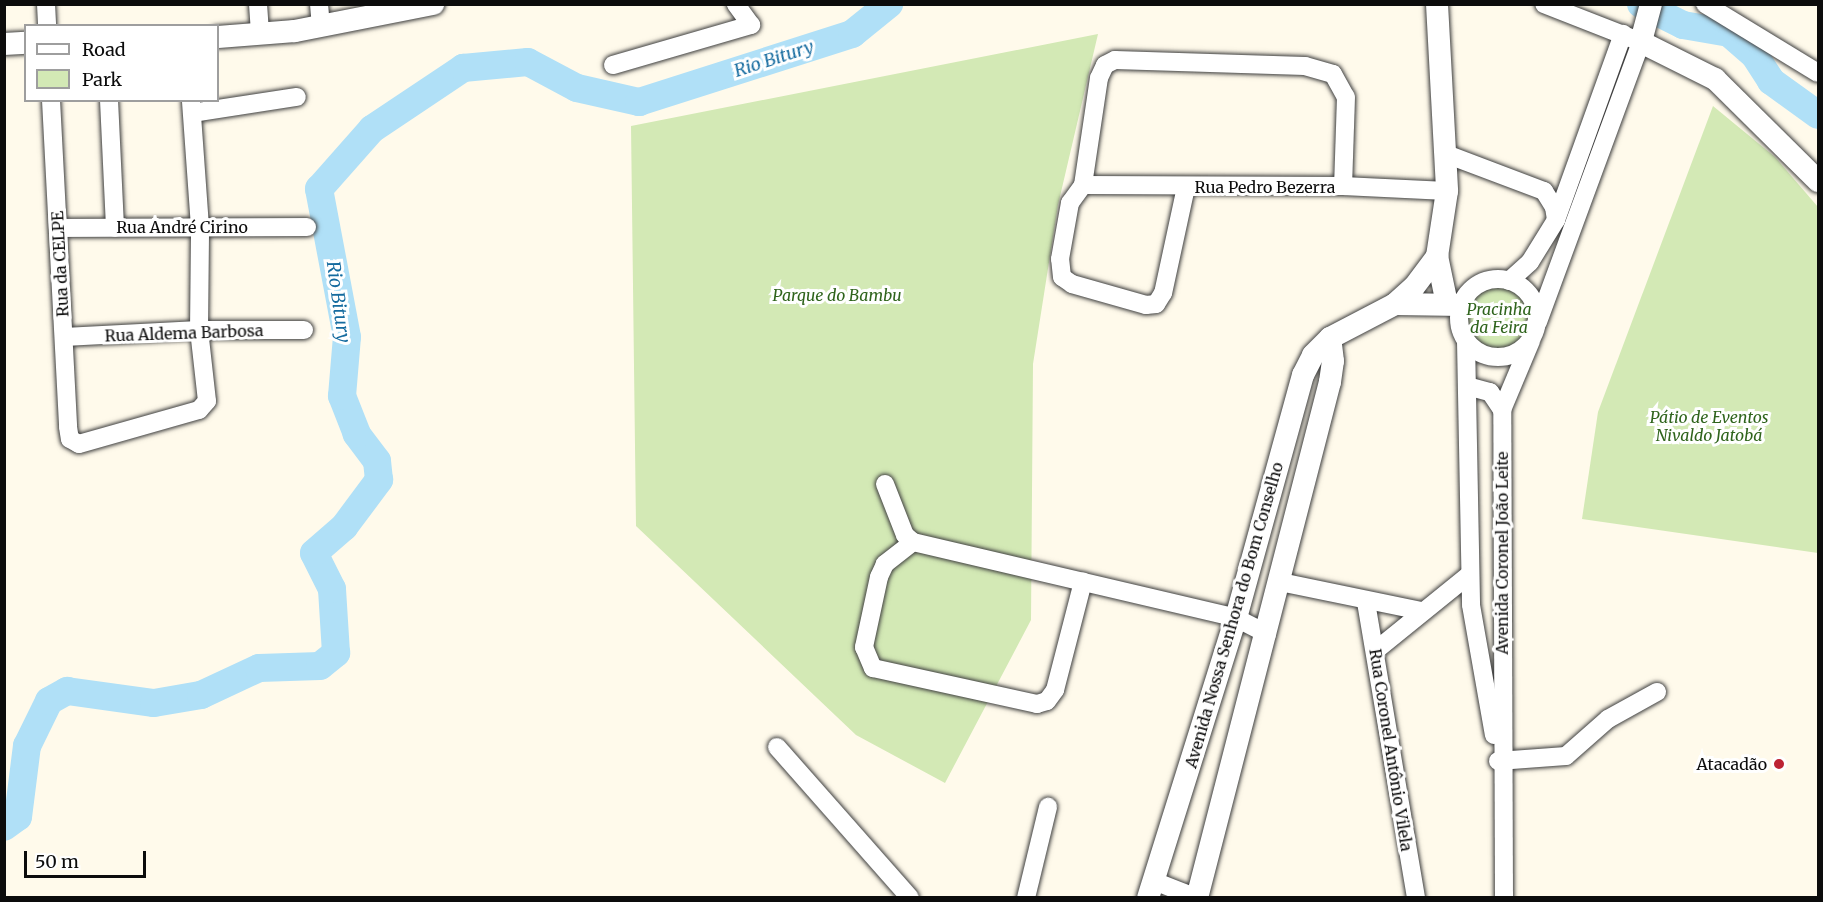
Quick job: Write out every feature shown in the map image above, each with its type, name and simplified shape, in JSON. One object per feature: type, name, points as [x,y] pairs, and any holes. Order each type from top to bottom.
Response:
[{"type":"street","points":[[46,4],[47,24]]},
{"type":"street","points":[[258,4],[260,34]]},
{"type":"street","points":[[320,4],[321,27]]},
{"type":"street","points":[[219,37],[321,27],[433,4]]},
{"type":"street","points":[[613,64],[751,25],[736,4]]},
{"type":"street","points":[[1395,304],[1414,287],[1437,256],[1447,191],[1437,4]]},
{"type":"street","points":[[1544,4],[1641,26],[1715,79],[1818,181]]},
{"type":"street","points":[[1705,4],[1818,73]]},
{"type":"street","points":[[1454,305],[1479,285],[1509,280],[1530,262],[1556,220],[1641,26]]},
{"type":"street","points":[[1437,256],[1466,341],[1491,357],[1506,357],[1520,351],[1531,341],[1641,26]]},
{"type":"street","points":[[4,44],[24,43]]},
{"type":"street","points":[[1186,187],[1164,293],[1156,304],[1146,305],[1072,284],[1062,277],[1060,259],[1070,203],[1083,185],[1099,78],[1111,62],[1127,58],[1305,66],[1333,74],[1346,97],[1342,186]]},
{"type":"street","points":[[199,330],[200,227],[191,107],[297,97]]},
{"type":"street","name":"Rua da CELPE","points":[[51,102],[70,439],[79,444],[199,410],[207,401],[199,330]]},
{"type":"street","points":[[109,102],[116,228]]},
{"type":"street","points":[[1446,154],[1544,191],[1554,207],[1556,220]]},
{"type":"street","name":"Rua Pedro Bezerra","points":[[1083,185],[1342,186],[1447,191]]},
{"type":"street","name":"Rua André Cirino","points":[[58,228],[307,227]]},
{"type":"street","points":[[1509,280],[1527,292],[1537,311],[1538,322]]},
{"type":"street","name":"Avenida Nossa Senhora do Bom Conselho","points":[[1151,889],[1236,618],[1303,375],[1313,355],[1330,338],[1395,304],[1454,305]]},
{"type":"street","name":"Rua Aldema Barbosa","points":[[64,337],[199,330],[304,330]]},
{"type":"street","name":"Avenida Nossa Senhora do Bom Conselho","points":[[1197,897],[1267,634],[1330,382],[1333,361],[1330,338]]},
{"type":"street","name":"Avenida Coronel João Leite","points":[[1466,341],[1471,605],[1501,764]]},
{"type":"street","name":"Avenida Coronel João Leite","points":[[1504,897],[1501,764],[1502,410],[1531,341]]},
{"type":"street","points":[[1467,386],[1490,392],[1502,410]]},
{"type":"street","points":[[885,484],[905,535],[913,542],[1236,618],[1267,634]]},
{"type":"street","points":[[913,542],[885,564],[879,577],[864,647],[873,668],[1037,704],[1047,701],[1055,690],[1083,582]]},
{"type":"street","points":[[1375,651],[1421,610],[1470,574]]},
{"type":"street","points":[[1280,582],[1366,602],[1421,610]]},
{"type":"street","name":"Rua Coronel Antônio Vilela","points":[[1366,602],[1416,897]]},
{"type":"street","points":[[1501,764],[1566,756],[1608,719],[1658,692]]},
{"type":"street","points":[[777,747],[910,897]]},
{"type":"street","points":[[1026,897],[1048,807]]},
{"type":"street","points":[[1151,889],[1197,897]]},
{"type":"green space","name":"Parque do Bambu","points":[[1098,34],[1058,205],[1033,364],[1031,620],[945,783],[856,735],[636,526],[631,126]]},
{"type":"green space","name":"Pátio de Eventos Nivaldo Jatobá","points":[[1713,106],[1775,157],[1818,207],[1818,553],[1582,519],[1598,412]]},
{"type":"green space","name":"Pracinha da Feira","points":[[1506,284],[1518,290],[1527,299],[1533,311],[1531,331],[1523,342],[1506,352],[1492,352],[1475,342],[1467,331],[1465,311],[1475,294],[1486,286]]},
{"type":"waterway","name":"Rio Bitury","points":[[4,827],[18,817],[27,746],[49,701],[67,691],[154,703],[201,695],[259,668],[320,666],[336,653],[332,589],[314,553],[344,527],[379,480],[377,461],[357,434],[342,396],[347,337],[319,189],[372,129],[463,68],[528,62],[577,88],[639,102],[852,34],[889,4]]},
{"type":"waterway","name":"Rio Bitury","points":[[1641,4],[1683,25],[1729,33],[1755,56],[1771,81],[1818,115]]},
{"type":"place","name":"Atacadão","points":[[1779,764]]}]
